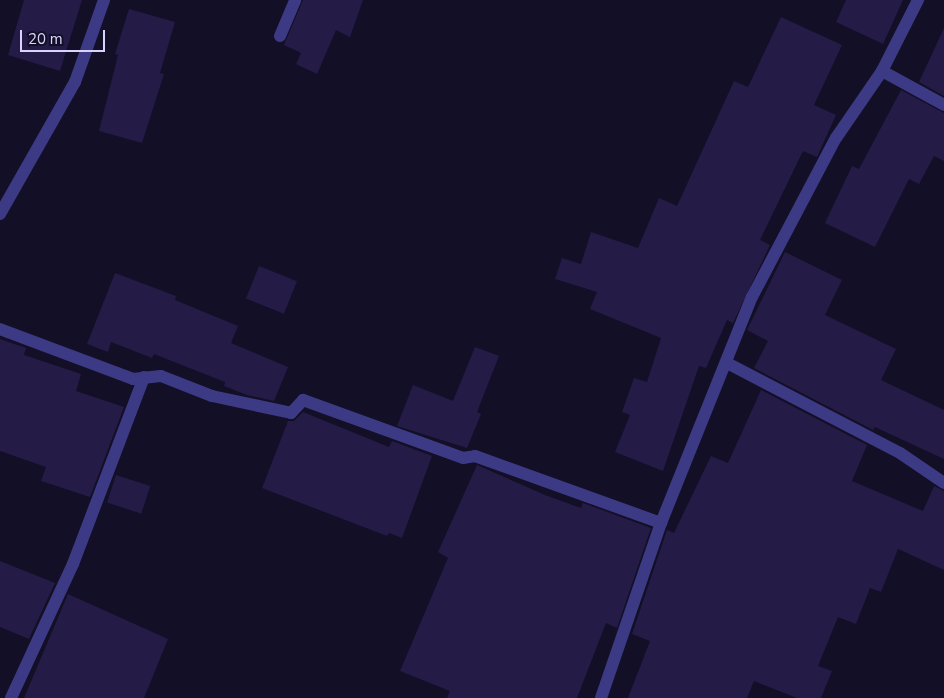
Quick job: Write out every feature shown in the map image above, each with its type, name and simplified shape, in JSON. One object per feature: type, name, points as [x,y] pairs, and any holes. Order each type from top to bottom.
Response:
[{"type":"street","points":[[0,214],[75,82],[104,0]]},
{"type":"street","points":[[280,36],[295,0]]},
{"type":"street","points":[[601,698],[661,523],[756,289],[836,138],[882,71],[918,0]]},
{"type":"street","points":[[882,71],[944,105]]},
{"type":"street","points":[[0,329],[133,379],[161,376],[212,396],[291,413],[302,400],[463,458],[475,456],[661,523]]},
{"type":"street","points":[[727,363],[900,453],[944,484]]},
{"type":"street","points":[[11,698],[73,564],[144,377]]},
{"type":"building","points":[[24,0],[82,0],[60,71],[8,55]]},
{"type":"building","points":[[303,0],[363,0],[350,37],[336,30],[317,74],[296,64],[301,53],[284,45]]},
{"type":"building","points":[[846,0],[903,0],[883,44],[836,22]]},
{"type":"building","points":[[129,9],[175,22],[160,73],[164,74],[142,143],[99,131],[118,55],[115,54]]},
{"type":"building","points":[[781,17],[842,45],[814,105],[836,115],[817,157],[803,151],[760,240],[770,245],[733,323],[727,320],[706,368],[699,366],[663,471],[615,452],[630,415],[622,412],[634,378],[647,382],[661,338],[590,309],[597,292],[555,279],[562,258],[581,264],[591,232],[638,248],[659,198],[677,206],[734,81],[748,87]]},
{"type":"building","points":[[944,28],[944,96],[919,82]]},
{"type":"building","points":[[901,90],[944,113],[944,161],[934,156],[919,184],[909,179],[875,247],[825,223],[852,166],[859,169]]},
{"type":"building","points":[[785,252],[842,280],[825,315],[896,349],[881,380],[944,410],[944,459],[875,427],[873,430],[754,368],[768,341],[747,330]]},
{"type":"building","points":[[259,266],[297,281],[284,314],[246,298]]},
{"type":"building","points":[[115,273],[176,296],[175,300],[238,326],[231,343],[288,367],[274,401],[247,395],[224,386],[225,382],[154,354],[152,358],[111,342],[108,352],[87,344]]},
{"type":"building","points":[[0,339],[26,348],[24,355],[81,374],[76,391],[124,407],[90,497],[41,481],[46,467],[0,451]]},
{"type":"building","points":[[475,347],[499,356],[477,412],[481,414],[467,448],[397,426],[413,385],[453,401]]},
{"type":"building","points":[[761,390],[867,445],[852,481],[923,511],[934,486],[944,491],[944,570],[898,549],[881,592],[870,588],[856,624],[838,617],[818,666],[832,671],[821,698],[797,698],[754,681],[747,698],[628,698],[650,641],[632,634],[667,530],[674,533],[711,456],[728,463]]},
{"type":"building","points":[[303,412],[389,447],[392,441],[432,456],[402,538],[389,533],[387,536],[262,488],[288,421],[294,421]]},
{"type":"building","points":[[477,465],[545,495],[581,508],[583,503],[651,528],[617,628],[606,623],[577,698],[447,698],[450,691],[400,671],[448,558],[438,552]]},
{"type":"building","points":[[116,475],[150,486],[141,514],[107,503]]},
{"type":"building","points":[[0,561],[55,583],[29,639],[0,627]]},
{"type":"building","points":[[68,594],[168,639],[144,698],[24,698]]}]
